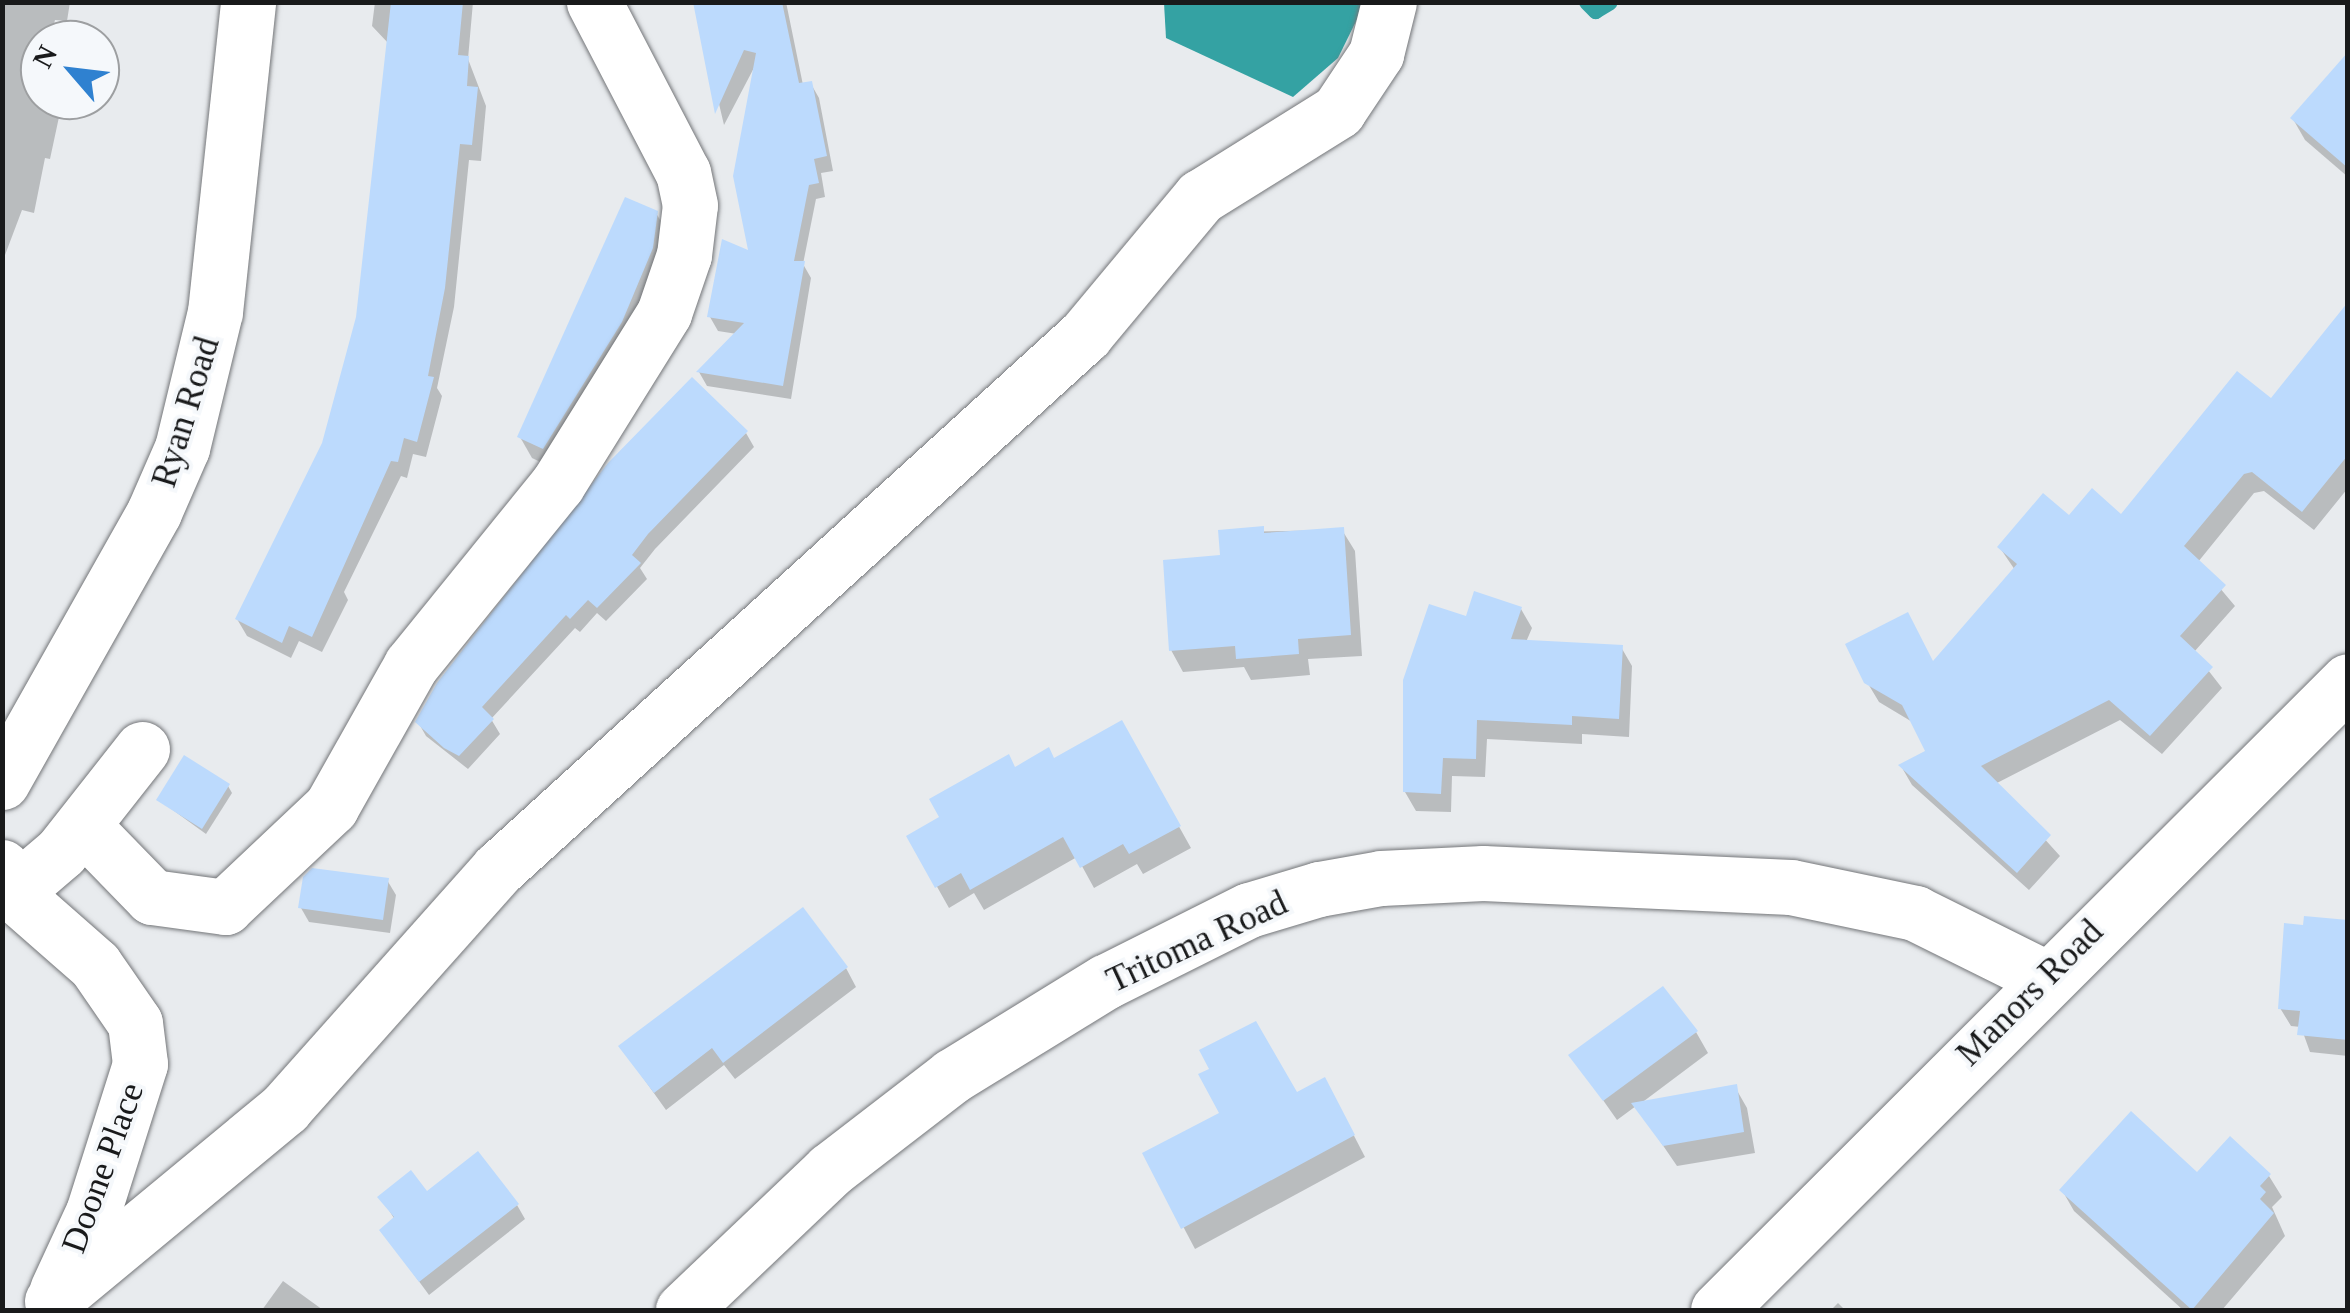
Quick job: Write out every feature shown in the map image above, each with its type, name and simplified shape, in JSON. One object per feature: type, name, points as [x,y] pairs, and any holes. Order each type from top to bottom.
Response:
[{"type":"street","name":"Ryan Road","points":[[2,782],[154,512],[182,448],[215,312],[248,2]]},
{"type":"street","points":[[83,826],[152,897],[196,908],[225,907],[278,864],[331,806],[411,665],[558,486],[664,313],[684,256],[690,206],[683,174],[594,2]]},
{"type":"street","points":[[50,1306],[285,1108],[498,869],[1085,335],[1200,197],[1338,111],[1376,54],[1389,2]]},
{"type":"street","name":"Manors Road","points":[[1718,1310],[2044,977],[2348,680]]},
{"type":"street","points":[[8,880],[42,872],[142,749]]},
{"type":"street","name":"Tritoma Road","points":[[683,1310],[830,1170],[952,1076],[1104,982],[1249,910],[1319,889],[1381,878],[1483,873],[1791,887],[1915,912],[2044,977]]},
{"type":"street","name":"Doone Place","points":[[8,880],[95,965],[125,1002],[140,1064],[92,1212],[50,1306]]},
{"type":"water","points":[[1164,3],[1365,3],[1338,58],[1293,97],[1166,38]]},
{"type":"building","points":[[391,2],[463,2],[458,55],[469,56],[467,86],[478,87],[472,145],[460,144],[445,288],[428,376],[434,377],[417,442],[404,438],[398,462],[391,461],[312,637],[289,626],[282,643],[235,619],[322,443],[356,317]]},
{"type":"building","points":[[693,2],[782,2],[799,83],[812,81],[827,156],[814,159],[819,183],[809,185],[794,261],[805,261],[783,386],[696,372],[744,323],[707,317],[722,239],[748,250],[733,176],[756,53],[744,50],[715,114]]},
{"type":"building","points":[[2348,52],[2348,168],[2290,118]]},
{"type":"building","points":[[625,197],[658,211],[653,248],[622,322],[543,449],[517,437]]},
{"type":"building","points":[[2348,302],[2348,455],[2302,512],[2252,472],[2244,474],[2184,546],[2226,585],[2180,636],[2213,667],[2150,736],[2109,700],[1981,766],[2051,835],[2017,873],[1898,765],[1925,751],[1902,705],[1864,683],[1845,644],[1908,612],[1933,661],[2017,564],[1997,547],[2043,493],[2069,515],[2092,488],[2121,514],[2237,371],[2271,398]]},
{"type":"building","points":[[692,377],[748,431],[648,534],[632,555],[641,563],[597,608],[588,600],[570,619],[566,615],[482,707],[494,719],[459,756],[444,748],[415,722],[437,683],[608,463]]},
{"type":"building","points":[[1264,526],[1264,533],[1344,527],[1351,635],[1298,639],[1299,654],[1236,659],[1235,646],[1169,651],[1163,560],[1220,555],[1218,530]]},
{"type":"building","points":[[1474,591],[1522,607],[1511,639],[1623,645],[1619,719],[1572,716],[1572,725],[1477,720],[1476,759],[1443,758],[1441,794],[1403,792],[1403,680],[1429,604],[1466,616]]},
{"type":"building","points":[[1122,720],[1181,826],[1129,854],[1123,844],[1080,868],[1063,837],[970,890],[961,873],[935,888],[906,836],[939,817],[929,799],[1009,754],[1015,767],[1049,747],[1054,758]]},
{"type":"building","points":[[184,755],[230,784],[202,829],[156,800]]},
{"type":"building","points":[[312,868],[389,878],[383,920],[298,908],[303,877]]},
{"type":"building","points":[[803,907],[848,967],[723,1063],[712,1048],[654,1093],[618,1046]]},
{"type":"building","points":[[2304,916],[2348,920],[2348,1040],[2297,1035],[2300,1011],[2278,1009],[2284,923],[2303,925]]},
{"type":"building","points":[[1663,986],[1698,1031],[1603,1101],[1568,1055]]},
{"type":"building","points":[[1256,1021],[1297,1092],[1325,1077],[1355,1135],[1181,1229],[1142,1153],[1219,1113],[1198,1074],[1209,1069],[1199,1050]]},
{"type":"building","points":[[1737,1084],[1744,1132],[1663,1146],[1631,1103]]},
{"type":"building","points":[[2131,1111],[2197,1172],[2230,1136],[2271,1174],[2260,1186],[2266,1192],[2260,1199],[2274,1213],[2192,1310],[2059,1190]]},
{"type":"building","points":[[478,1151],[519,1204],[419,1282],[379,1230],[394,1217],[377,1197],[411,1170],[427,1191]]},
{"type":"waterway","points":[[1586,2],[1595,11],[1610,2]]}]
